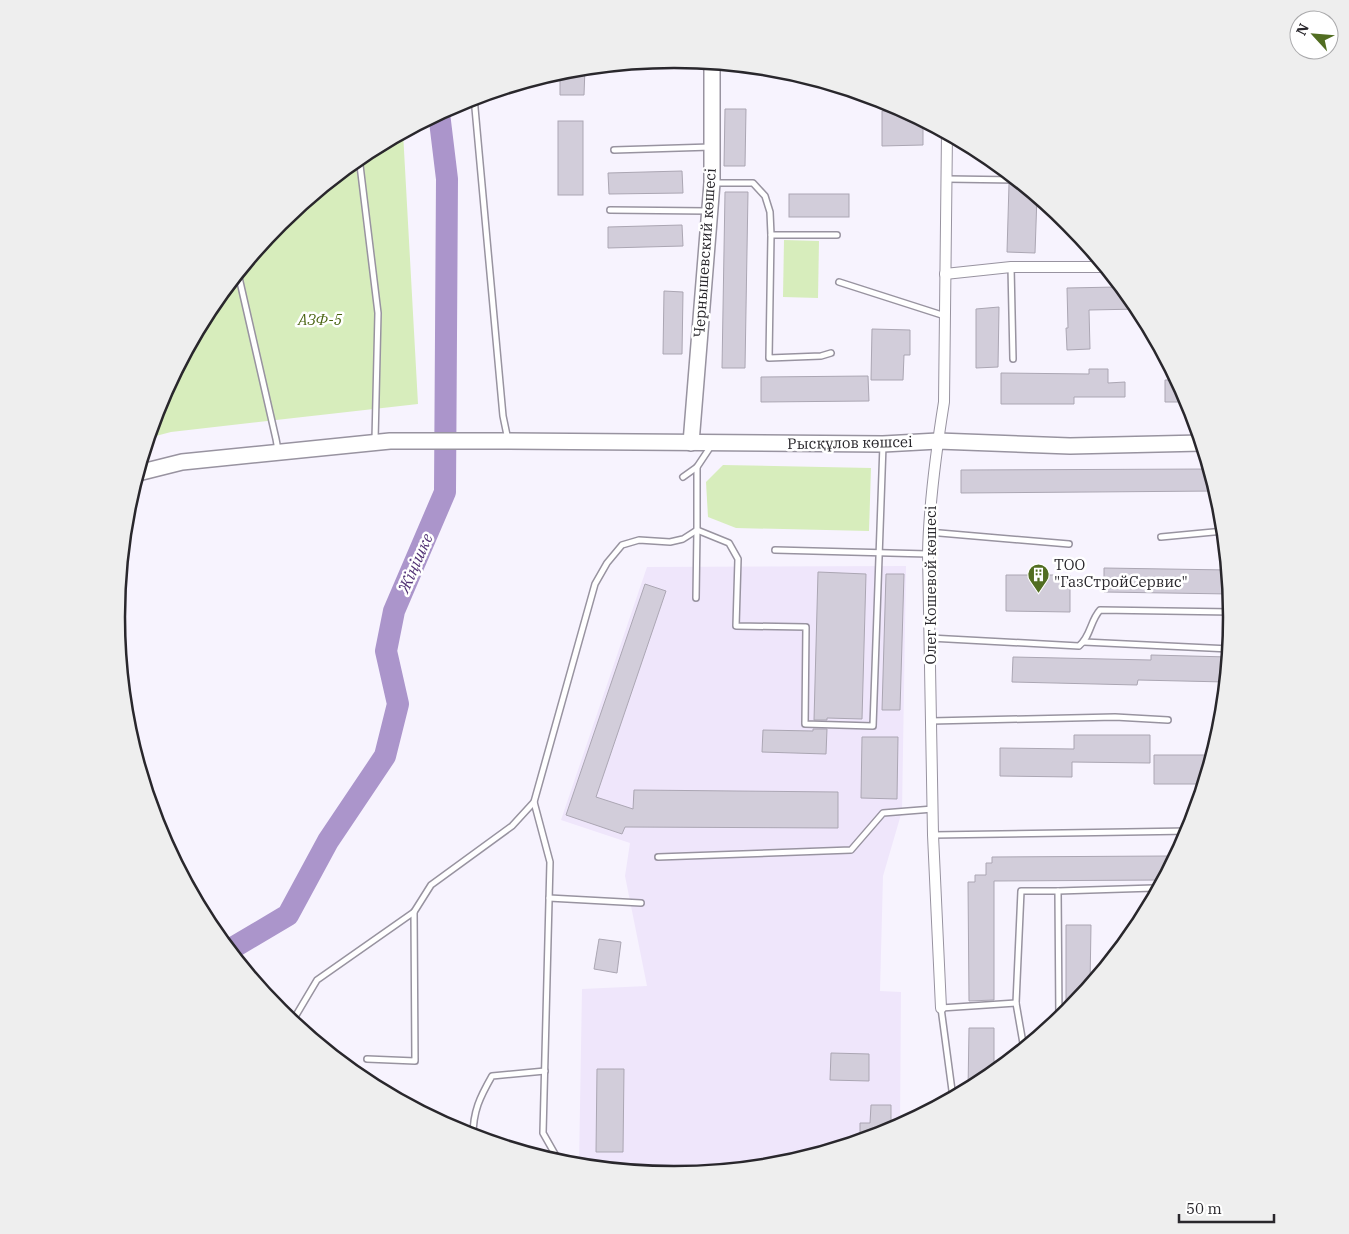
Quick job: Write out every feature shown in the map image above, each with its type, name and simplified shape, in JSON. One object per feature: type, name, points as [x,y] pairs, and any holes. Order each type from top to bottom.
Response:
[{"type":"street","name":"Чернышевский көшесі","points":[[691,443],[712,183],[712,69]]},
{"type":"street","name":"Олег Кошевой көшесі","points":[[942,1008],[933,835],[928,532],[944,402],[947,140]]},
{"type":"street","points":[[945,274],[1011,267],[1098,267]]},
{"type":"street","name":"Рысқұлов көшсеі","points":[[145,471],[182,462],[382,442],[883,444],[938,441],[1070,446],[1196,443]]},
{"type":"lane","points":[[475,105],[503,416],[502,441]]},
{"type":"lane","points":[[614,150],[712,146]]},
{"type":"lane","points":[[360,166],[378,313],[382,442]]},
{"type":"lane","points":[[946,179],[1007,180]]},
{"type":"lane","points":[[712,183],[753,183],[764,196],[770,212],[769,358],[821,356],[832,353]]},
{"type":"lane","points":[[610,210],[710,211]]},
{"type":"lane","points":[[771,235],[837,235]]},
{"type":"lane","points":[[1011,267],[1013,359]]},
{"type":"lane","points":[[240,281],[278,453]]},
{"type":"lane","points":[[839,282],[945,316]]},
{"type":"lane","points":[[683,477],[696,467],[713,443]]},
{"type":"lane","points":[[697,530],[728,543],[738,559],[736,626],[806,627],[805,724],[873,726],[883,444]]},
{"type":"lane","points":[[696,467],[696,598]]},
{"type":"lane","points":[[296,1015],[318,980],[414,912],[431,885],[512,826],[534,802],[595,584],[622,545],[639,540],[670,542],[683,539],[697,530]]},
{"type":"lane","points":[[928,532],[1069,544]]},
{"type":"lane","points":[[1161,537],[1217,532]]},
{"type":"lane","points":[[775,550],[928,554]]},
{"type":"lane","points":[[930,638],[1079,646],[1089,635],[1096,615],[1100,610],[1224,612]]},
{"type":"lane","points":[[1084,642],[1223,649]]},
{"type":"lane","points":[[931,721],[1116,718],[1168,720]]},
{"type":"lane","points":[[534,802],[550,862],[543,1133],[554,1153]]},
{"type":"lane","points":[[658,857],[851,850],[883,813],[933,809]]},
{"type":"lane","points":[[933,835],[1180,832]]},
{"type":"lane","points":[[1023,1042],[1016,1003],[1021,891],[1152,888]]},
{"type":"lane","points":[[1058,891],[1059,1010]]},
{"type":"lane","points":[[549,898],[641,904]]},
{"type":"lane","points":[[367,1059],[415,1061],[414,912]]},
{"type":"lane","points":[[952,1091],[942,1008],[1016,1003]]},
{"type":"lane","points":[[473,1128],[480,1098],[492,1076],[545,1071]]},
{"type":"shaded area","points":[[906,566],[902,811],[883,876],[880,991],[901,992],[900,1118],[885,1125],[817,1148],[746,1162],[674,1166],[603,1162],[579,1158],[582,989],[647,986],[625,876],[630,843],[561,820],[647,567]]},
{"type":"green space","name":"АЗФ-5","points":[[403,139],[418,404],[171,432],[156,436],[182,374],[199,342],[239,282],[286,228],[312,204],[369,160]]},
{"type":"green space","points":[[784,240],[819,241],[818,298],[783,297]]},
{"type":"green space","points":[[723,465],[871,468],[869,531],[736,528],[708,517],[706,482]]},
{"type":"building","points":[[585,75],[584,95],[560,95],[560,80]]},
{"type":"building","points":[[725,109],[746,109],[745,166],[724,166]]},
{"type":"building","points":[[882,111],[889,111],[923,127],[923,145],[882,146]]},
{"type":"building","points":[[558,121],[583,121],[583,195],[558,195]]},
{"type":"building","points":[[682,171],[683,193],[609,194],[608,173]]},
{"type":"building","points":[[1009,184],[1013,184],[1037,204],[1035,253],[1007,252]]},
{"type":"building","points":[[725,192],[748,192],[745,368],[722,368]]},
{"type":"building","points":[[789,194],[849,194],[849,217],[789,217]]},
{"type":"building","points":[[682,225],[683,246],[608,248],[608,227]]},
{"type":"building","points":[[1114,287],[1129,309],[1089,310],[1090,349],[1067,350],[1067,288]]},
{"type":"building","points":[[664,291],[683,292],[682,354],[663,354]]},
{"type":"building","points":[[999,307],[998,367],[976,368],[976,309]]},
{"type":"building","points":[[872,329],[910,330],[910,355],[904,355],[903,380],[871,380]]},
{"type":"building","points":[[1089,369],[1108,369],[1108,383],[1125,382],[1125,397],[1074,397],[1074,404],[1001,404],[1001,373],[1089,374]]},
{"type":"building","points":[[868,376],[869,401],[761,402],[761,377]]},
{"type":"building","points":[[1165,380],[1170,380],[1180,402],[1165,402]]},
{"type":"building","points":[[1203,469],[1209,491],[961,493],[961,470]]},
{"type":"building","points":[[1104,568],[1222,570],[1223,594],[1104,592]]},
{"type":"building","points":[[818,572],[866,574],[862,719],[827,718],[827,720],[814,720]]},
{"type":"building","points":[[886,574],[904,574],[900,710],[882,710]]},
{"type":"building","name":"ТОО \"ГазСтройСервис\"","points":[[1006,575],[1070,575],[1070,612],[1006,611]]},
{"type":"building","points":[[645,584],[666,591],[596,797],[633,809],[634,790],[838,792],[838,828],[625,827],[622,834],[566,815]]},
{"type":"building","points":[[1151,655],[1223,657],[1220,682],[1138,680],[1137,685],[1012,682],[1013,657],[1151,660]]},
{"type":"building","points":[[813,729],[827,729],[826,754],[762,752],[763,730],[813,731]]},
{"type":"building","points":[[1074,735],[1150,735],[1150,763],[1072,762],[1072,777],[1000,776],[1000,748],[1074,749]]},
{"type":"building","points":[[862,737],[898,737],[897,799],[861,798]]},
{"type":"building","points":[[1154,755],[1206,755],[1198,784],[1154,784]]},
{"type":"building","points":[[1168,856],[1156,880],[994,881],[994,1000],[969,1001],[968,882],[975,882],[975,875],[986,875],[986,863],[992,863],[992,857]]},
{"type":"building","points":[[1066,925],[1091,925],[1090,976],[1066,1003]]},
{"type":"building","points":[[599,939],[621,942],[617,973],[594,969]]},
{"type":"building","points":[[969,1028],[994,1028],[994,1064],[968,1081]]},
{"type":"building","points":[[831,1053],[869,1054],[869,1081],[830,1080]]},
{"type":"building","points":[[597,1069],[624,1069],[623,1152],[596,1152]]},
{"type":"building","points":[[871,1105],[891,1105],[891,1122],[860,1134],[860,1123],[870,1123]]},
{"type":"waterway","name":"Жіңішке","points":[[235,946],[288,915],[328,841],[385,756],[398,704],[386,651],[394,611],[445,492],[447,179],[440,120]]},
{"type":"place","name":"ТОО \"ГазСтройСервис\"","points":[[1038,593]]}]
